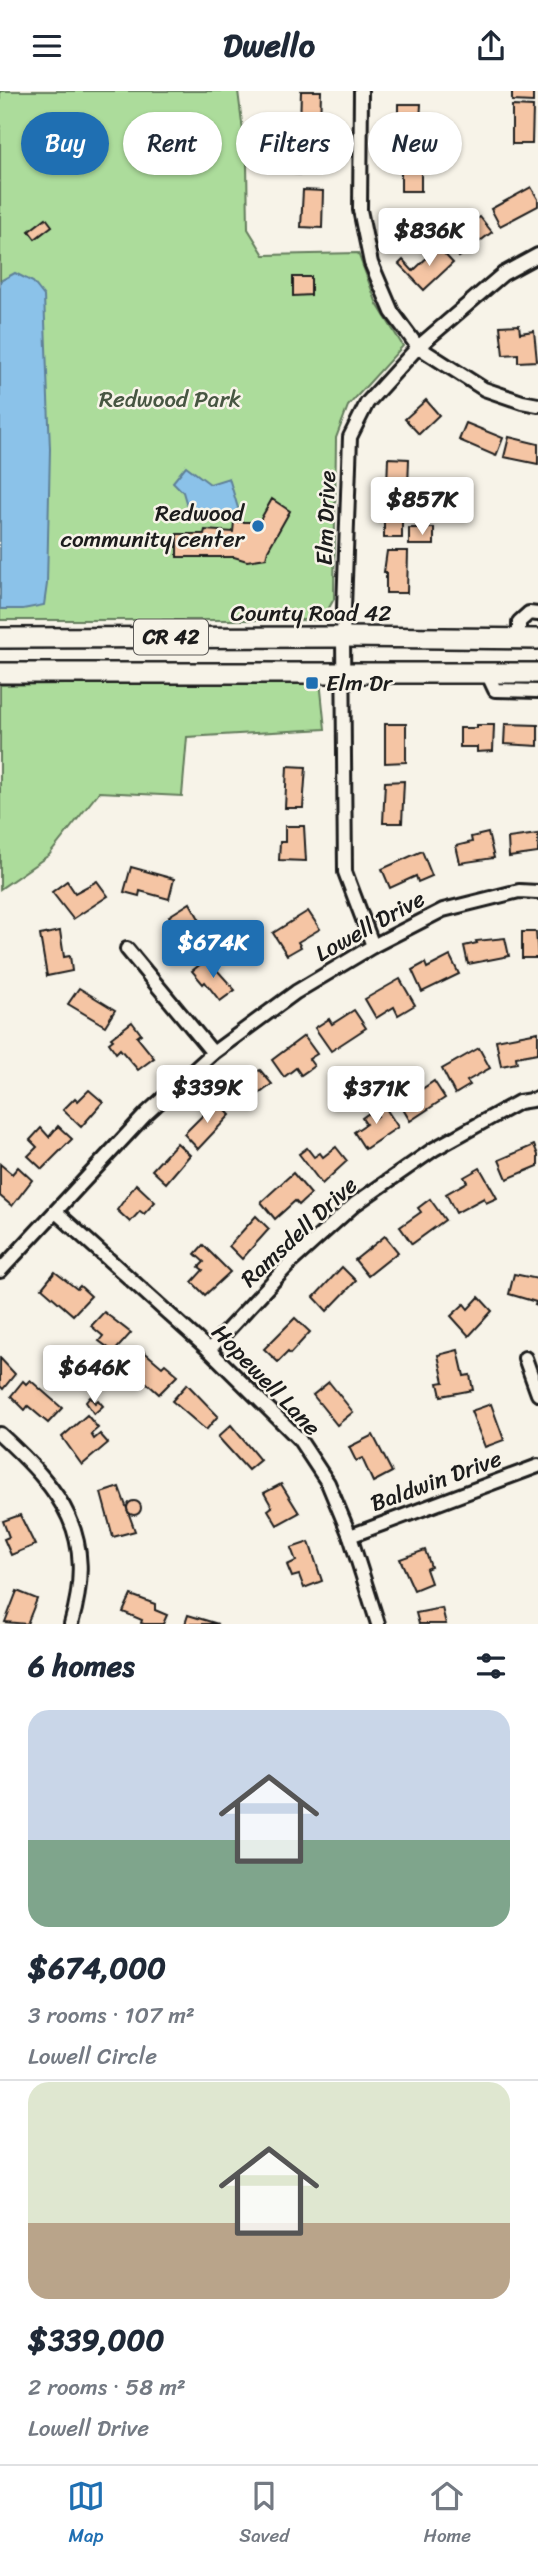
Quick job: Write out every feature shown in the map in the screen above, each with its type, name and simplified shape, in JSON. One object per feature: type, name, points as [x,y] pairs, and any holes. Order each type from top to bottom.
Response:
[{"type":"highway","name":"County Road 42","points":[[0,638],[343,636],[528,639]]},
{"type":"highway","name":"CR 42","points":[[0,673],[538,674]]},
{"type":"street","points":[[361,91],[360,210],[364,234],[382,292],[392,312],[418,347],[484,389],[522,403],[538,405]]},
{"type":"street","name":"Elm Drive","points":[[373,946],[345,872],[343,636],[350,437],[367,403],[418,347],[503,274],[538,255]]},
{"type":"street","points":[[528,639],[519,622],[528,613],[538,614]]},
{"type":"street","points":[[487,673],[495,690],[538,691]]},
{"type":"street","name":"Lowell Drive","points":[[0,1271],[147,1113],[213,1053],[296,992],[373,946],[443,910],[519,891],[538,892]]},
{"type":"street","points":[[127,949],[213,1053]]},
{"type":"street","name":"Ramsdell Drive","points":[[209,1350],[292,1261],[355,1204],[434,1149],[519,1102],[538,1099]]},
{"type":"street","name":"Hopewell Lane","points":[[56,1212],[209,1350],[299,1439],[328,1483],[350,1536],[378,1624]]},
{"type":"street","points":[[525,1358],[538,1394]]},
{"type":"street","points":[[0,1434],[38,1469],[63,1502],[75,1532],[80,1565],[78,1598],[71,1624]]},
{"type":"street","name":"Baldwin Drive","points":[[350,1536],[538,1466]]},
{"type":"green space","name":"Redwood Park","points":[[0,91],[238,91],[241,112],[236,112],[236,175],[247,175],[248,229],[264,255],[358,253],[377,304],[403,346],[348,406],[336,438],[334,599],[322,620],[0,620]]},
{"type":"green space","points":[[320,680],[325,729],[187,737],[182,796],[99,792],[49,855],[0,889],[0,685]]},
{"type":"water","points":[[15,273],[33,282],[44,296],[50,449],[47,584],[44,605],[0,609],[0,281]]},
{"type":"water","points":[[186,466],[210,484],[229,478],[237,512],[208,512],[190,516],[183,492],[173,482]]},
{"type":"building","points":[[301,91],[321,91],[320,112],[300,112]]},
{"type":"building","points":[[512,91],[533,91],[533,102],[512,101]]},
{"type":"building","points":[[398,104],[421,104],[421,112],[398,112]]},
{"type":"building","points":[[512,106],[533,107],[532,144],[512,144]]},
{"type":"building","points":[[401,175],[421,175],[421,191],[401,191]]},
{"type":"building","points":[[531,187],[538,199],[538,206],[500,226],[491,209]]},
{"type":"building","points":[[303,190],[323,191],[322,228],[301,227]]},
{"type":"building","points":[[461,215],[468,225],[480,217],[492,232],[459,257],[447,241],[458,233],[450,223]]},
{"type":"building","points":[[46,218],[52,226],[35,239],[29,231]]},
{"type":"building","points":[[438,247],[453,263],[424,290],[399,264],[403,260],[413,271]]},
{"type":"building","points":[[293,277],[311,277],[311,295],[293,296]]},
{"type":"building","points":[[519,325],[520,333],[534,331],[537,361],[518,362],[518,354],[503,355],[500,326]]},
{"type":"building","points":[[426,400],[439,415],[419,434],[405,419]]},
{"type":"building","points":[[466,423],[503,438],[496,456],[459,440]]},
{"type":"building","points":[[509,437],[538,444],[538,464],[504,457]]},
{"type":"building","points":[[388,458],[409,459],[408,487],[387,486]]},
{"type":"building","name":"Redwood community center","points":[[272,499],[290,511],[266,558],[247,561],[234,557],[177,557],[177,534],[204,534],[205,530],[233,532],[234,522],[259,522]]},
{"type":"building","points":[[384,500],[402,500],[402,538],[384,538]]},
{"type":"building","points":[[409,528],[434,528],[434,545],[409,545]]},
{"type":"building","points":[[387,551],[408,551],[407,593],[386,593],[384,572]]},
{"type":"building","points":[[385,724],[406,724],[406,762],[385,763]]},
{"type":"building","points":[[505,724],[538,725],[538,746],[504,744]]},
{"type":"building","points":[[477,725],[494,725],[493,751],[477,752],[477,747],[460,747],[460,728],[477,728]]},
{"type":"building","points":[[287,766],[306,767],[303,808],[285,808]]},
{"type":"building","points":[[404,781],[402,823],[383,823],[385,782]]},
{"type":"building","points":[[285,826],[304,826],[306,861],[279,860],[280,842],[285,842]]},
{"type":"building","points":[[488,833],[494,858],[460,863],[456,846],[472,842],[471,837]]},
{"type":"building","points":[[538,834],[538,853],[509,857],[508,838]]},
{"type":"building","points":[[422,851],[432,876],[418,882],[416,876],[390,888],[382,869]]},
{"type":"building","points":[[131,867],[174,879],[169,899],[140,891],[139,896],[124,892]]},
{"type":"building","points":[[67,881],[75,893],[97,881],[108,896],[73,919],[52,892]]},
{"type":"building","points":[[190,903],[210,938],[193,948],[183,933],[180,935],[169,916]]},
{"type":"building","points":[[308,911],[320,929],[298,942],[301,947],[287,955],[273,933]]},
{"type":"building","points":[[60,931],[64,957],[70,956],[72,971],[47,976],[40,935]]},
{"type":"building","points":[[522,932],[536,932],[538,958],[522,958]]},
{"type":"building","points":[[505,938],[509,956],[468,964],[464,946],[477,943],[476,941]]},
{"type":"building","points":[[450,956],[459,974],[422,992],[412,970],[425,963],[427,968]]},
{"type":"building","points":[[207,959],[235,990],[220,1001],[192,971]]},
{"type":"building","points":[[400,979],[415,1005],[398,1015],[394,1007],[376,1018],[365,999]]},
{"type":"building","points":[[79,988],[115,1010],[105,1026],[68,1004]]},
{"type":"building","points":[[354,1010],[366,1028],[331,1051],[315,1028],[329,1019],[332,1024]]},
{"type":"building","points":[[132,1022],[141,1034],[137,1037],[154,1058],[138,1070],[120,1049],[116,1053],[109,1043],[113,1040],[111,1038]]},
{"type":"building","points":[[538,1032],[538,1053],[516,1057],[517,1063],[501,1066],[496,1040]]},
{"type":"building","points":[[304,1036],[317,1054],[309,1059],[314,1066],[301,1075],[296,1068],[284,1077],[272,1060]]},
{"type":"building","points":[[479,1048],[490,1068],[467,1081],[470,1085],[455,1094],[442,1069]]},
{"type":"building","points":[[260,1070],[272,1084],[239,1109],[227,1094]]},
{"type":"building","points":[[434,1081],[445,1098],[410,1121],[400,1104]]},
{"type":"building","points":[[89,1090],[103,1102],[81,1127],[63,1110],[75,1098],[78,1101]]},
{"type":"building","points":[[381,1101],[398,1127],[365,1149],[354,1132],[366,1124],[362,1118],[369,1113],[373,1119],[378,1116],[372,1107]]},
{"type":"building","points":[[218,1102],[230,1115],[198,1149],[184,1134]]},
{"type":"building","points":[[58,1126],[72,1139],[42,1169],[28,1156],[37,1147],[30,1140],[41,1128],[49,1137]]},
{"type":"building","points":[[177,1143],[190,1155],[166,1183],[152,1170]]},
{"type":"building","points":[[534,1145],[538,1166],[507,1179],[499,1160]]},
{"type":"building","points":[[336,1147],[347,1161],[322,1184],[299,1154],[307,1148],[314,1157],[320,1153],[323,1157]]},
{"type":"building","points":[[0,1164],[12,1174],[18,1167],[32,1180],[12,1206],[0,1196]]},
{"type":"building","points":[[480,1168],[497,1198],[486,1203],[484,1198],[456,1213],[446,1194],[467,1182],[464,1177]]},
{"type":"building","points":[[293,1173],[311,1194],[299,1205],[295,1201],[275,1219],[261,1202]]},
{"type":"building","points":[[136,1184],[155,1202],[144,1214],[140,1211],[130,1222],[117,1210]]},
{"type":"building","points":[[430,1199],[445,1220],[412,1244],[400,1227],[421,1212],[418,1208]]},
{"type":"building","points":[[256,1216],[269,1229],[242,1259],[229,1246]]},
{"type":"building","points":[[385,1236],[398,1252],[368,1276],[355,1260]]},
{"type":"building","points":[[203,1245],[230,1272],[205,1295],[192,1282],[203,1270],[199,1267],[204,1262],[195,1254]]},
{"type":"building","points":[[342,1267],[356,1281],[327,1311],[314,1297]]},
{"type":"building","points":[[55,1272],[77,1289],[80,1286],[91,1296],[73,1315],[42,1288]]},
{"type":"building","points":[[514,1274],[538,1279],[538,1306],[535,1305],[536,1302],[509,1294]]},
{"type":"building","points":[[479,1297],[492,1311],[469,1336],[451,1316],[464,1304],[468,1309]]},
{"type":"building","points":[[104,1312],[131,1333],[114,1352],[99,1341],[103,1336],[91,1326]]},
{"type":"building","points":[[295,1318],[310,1332],[290,1354],[288,1352],[278,1362],[264,1349]]},
{"type":"building","points":[[142,1350],[162,1367],[165,1364],[178,1375],[159,1394],[128,1366]]},
{"type":"building","points":[[458,1350],[464,1376],[470,1375],[473,1390],[441,1396],[438,1383],[444,1382],[438,1355]]},
{"type":"building","points":[[0,1358],[15,1374],[3,1389],[0,1386]]},
{"type":"building","points":[[30,1380],[62,1408],[48,1423],[28,1406],[25,1410],[11,1396],[23,1381],[26,1384]]},
{"type":"building","points":[[329,1382],[353,1412],[337,1425],[313,1395]]},
{"type":"building","points":[[187,1384],[218,1416],[206,1430],[172,1401]]},
{"type":"building","points":[[90,1397],[103,1406],[94,1414],[86,1402]]},
{"type":"building","points":[[491,1404],[504,1440],[485,1447],[471,1411]]},
{"type":"building","points":[[87,1415],[98,1428],[91,1434],[94,1439],[100,1434],[108,1443],[82,1465],[62,1437]]},
{"type":"building","points":[[231,1425],[260,1460],[248,1470],[218,1437]]},
{"type":"building","points":[[373,1435],[392,1472],[373,1482],[362,1458],[356,1461],[349,1447]]},
{"type":"building","points":[[281,1484],[299,1513],[277,1525],[268,1510],[272,1507],[264,1493]]},
{"type":"building","points":[[119,1487],[135,1531],[113,1537],[101,1493]]},
{"type":"building","points":[[134,1501],[139,1503],[139,1513],[134,1515],[129,1513],[127,1508],[129,1503]]},
{"type":"building","points":[[20,1515],[35,1545],[11,1555],[4,1539],[9,1537],[3,1521]]},
{"type":"building","points":[[309,1542],[322,1581],[304,1588],[299,1575],[292,1577],[287,1565],[296,1561],[291,1548]]},
{"type":"building","points":[[425,1550],[431,1567],[426,1569],[431,1583],[414,1590],[400,1559]]},
{"type":"building","points":[[17,1591],[37,1599],[27,1624],[5,1622]]},
{"type":"building","points":[[131,1595],[155,1604],[155,1610],[167,1615],[163,1624],[144,1624],[141,1623],[142,1620],[123,1612]]},
{"type":"building","points":[[442,1608],[446,1624],[419,1624],[416,1613]]},
{"type":"building","points":[[188,1615],[218,1624],[185,1624]]},
{"type":"place","name":"Redwood community center","points":[[258,526]]},
{"type":"place","name":"Elm Dr","points":[[312,683]]}]
